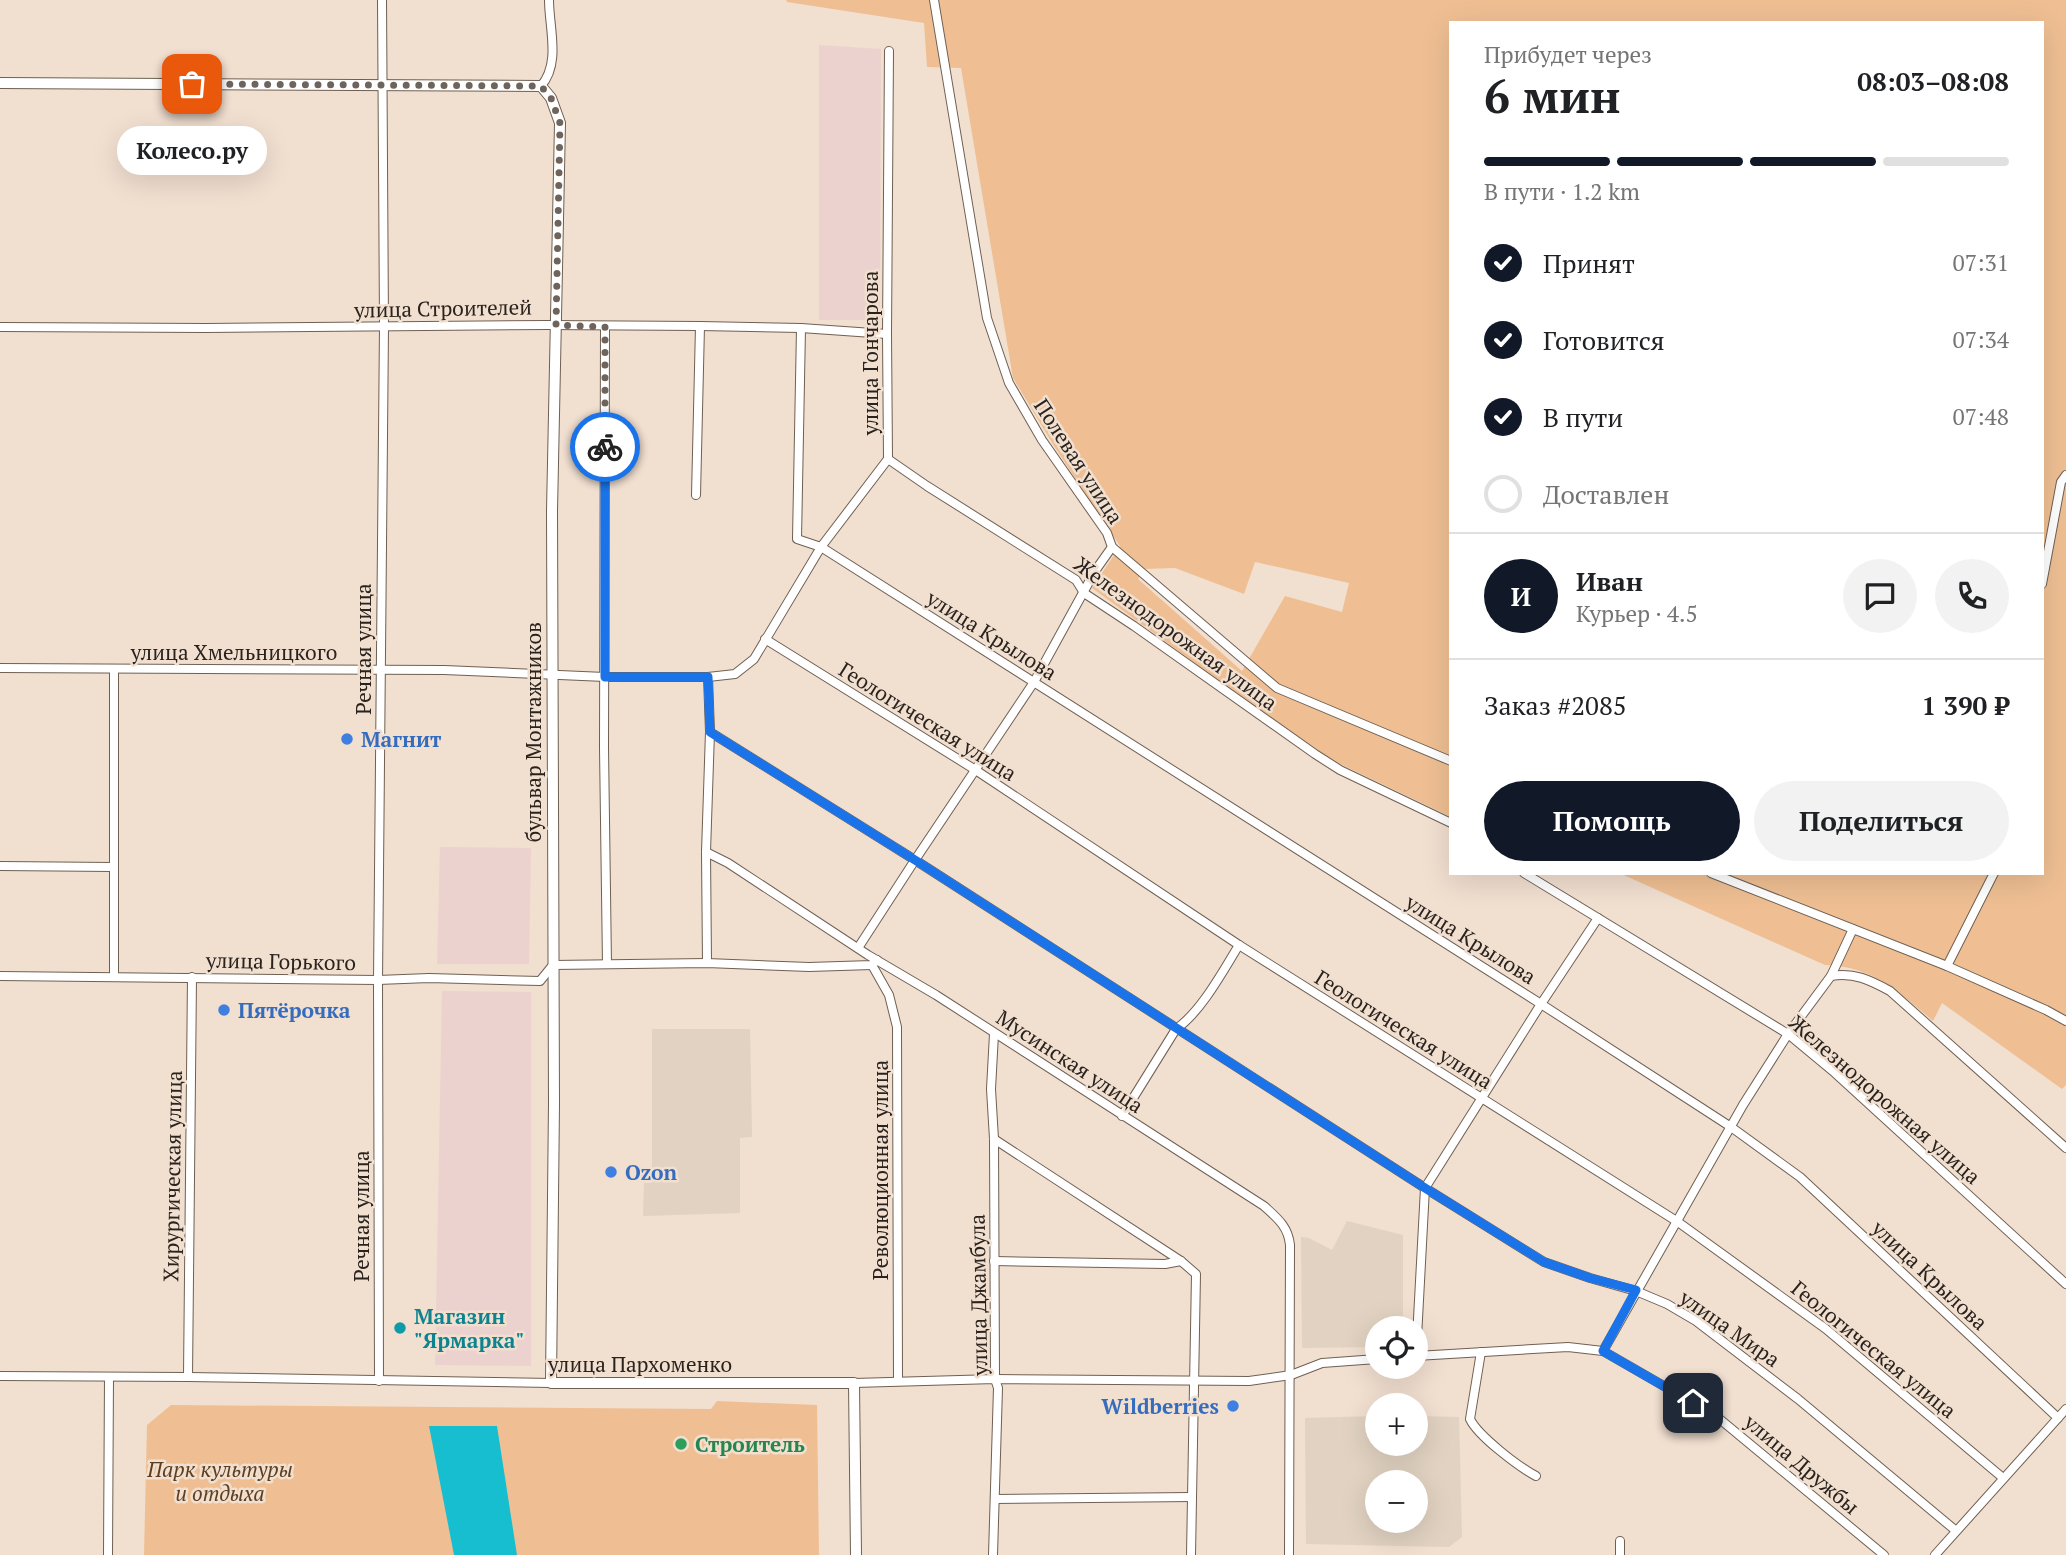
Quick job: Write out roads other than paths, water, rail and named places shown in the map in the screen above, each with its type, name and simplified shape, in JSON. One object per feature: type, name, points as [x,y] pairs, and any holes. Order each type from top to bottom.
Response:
[{"type":"street","name":"Речная улица","points":[[379,1381],[378,980],[384,326],[382,0]]},
{"type":"street","points":[[0,83],[541,86],[548,78],[553,65],[549,0]]},
{"type":"street","name":"Полевая улица","points":[[934,0],[987,318],[1009,383],[1042,440],[1107,533],[1112,547],[1277,688],[1449,760]]},
{"type":"street","name":"улица Гончарова","points":[[552,676],[708,677],[735,674],[754,659],[821,547],[888,459],[889,51]]},
{"type":"street","name":"бульвар Монтажников","points":[[541,86],[551,98],[560,123],[552,676],[554,1103],[551,1383]]},
{"type":"street","points":[[696,495],[700,326]]},
{"type":"street","name":"улица Строителей","points":[[0,327],[700,326],[801,328],[887,334]]},
{"type":"street","points":[[605,327],[604,810],[607,964]]},
{"type":"street","name":"улица Крылова","points":[[801,328],[797,539],[821,547],[1541,1003],[1731,1127],[1800,1177],[2058,1419]]},
{"type":"street","name":"Железнодорожная улица","points":[[888,459],[1076,580],[1084,593],[1315,754],[1340,770],[1449,822]]},
{"type":"street","points":[[2044,573],[2061,482],[2066,475]]},
{"type":"street","points":[[858,948],[1034,682],[1095,571],[1112,547]]},
{"type":"street","name":"Геологическая улица","points":[[765,639],[974,769],[1238,945],[1678,1222],[1826,1329],[2003,1478]]},
{"type":"street","name":"улица Хмельницкого","points":[[0,668],[444,670],[552,676]]},
{"type":"street","points":[[114,669],[114,976]]},
{"type":"street","points":[[707,963],[706,852],[710,732],[708,677]]},
{"type":"street","name":"улица Мира","points":[[710,732],[1544,1262],[1636,1290],[1696,1321],[1748,1359],[1955,1530]]},
{"type":"street","name":"Мусинская улица","points":[[706,852],[728,863],[858,948],[874,963],[936,995],[1054,1070],[1264,1206],[1283,1224],[1289,1233],[1290,1245],[1289,1555]]},
{"type":"street","points":[[0,866],[113,867]]},
{"type":"street","name":"Железнодорожная улица","points":[[1527,875],[1788,1034],[1835,1073],[2066,1284]]},
{"type":"street","points":[[1716,875],[1947,966],[2066,1021]]},
{"type":"street","points":[[1947,966],[1993,875]]},
{"type":"street","points":[[1418,1316],[1425,1188],[1480,1098],[1598,918]]},
{"type":"street","points":[[1603,1351],[1731,1127],[1788,1034],[1831,976],[1853,929]]},
{"type":"street","points":[[1122,1116],[1176,1029],[1186,1022],[1217,981],[1238,945]]},
{"type":"street","points":[[553,965],[707,963],[809,967],[874,963]]},
{"type":"street","name":"Революционная улица","points":[[874,963],[889,995],[897,1027],[898,1380]]},
{"type":"street","name":"улица Горького","points":[[0,976],[540,981],[553,965]]},
{"type":"street","points":[[1831,976],[1857,976],[1890,991],[2066,1148]]},
{"type":"street","name":"Хирургическая улица","points":[[188,1377],[192,977]]},
{"type":"street","name":"улица Джамбула","points":[[993,1555],[998,1388],[995,1379],[994,1139],[991,1089],[995,1034]]},
{"type":"street","points":[[994,1139],[1181,1261],[1196,1274],[1191,1555]]},
{"type":"street","points":[[994,1261],[1165,1264],[1181,1261]]},
{"type":"street","name":"улица Дружбы","points":[[1428,1355],[1569,1347],[1603,1351],[1716,1416],[1884,1555]]},
{"type":"street","points":[[1481,1352],[1470,1419],[1474,1429],[1495,1444],[1517,1466],[1536,1476]]},
{"type":"street","points":[[1290,1375],[1322,1363],[1365,1360]]},
{"type":"street","name":"улица Пархоменко","points":[[0,1376],[551,1383],[995,1379],[1249,1381],[1290,1375]]},
{"type":"street","points":[[108,1555],[109,1377]]},
{"type":"street","points":[[854,1382],[856,1555]]},
{"type":"street","points":[[1935,1555],[2066,1409]]},
{"type":"street","points":[[995,1499],[1192,1497]]},
{"type":"street","points":[[1620,1541],[1620,1555]]},
{"type":"water","points":[[429,1426],[497,1426],[517,1555],[454,1555]]},
{"type":"place","name":"Колесо.ру","points":[[192,84]]},
{"type":"place","name":"Магнит","points":[[347,739]]},
{"type":"place","name":"Пятёрочка","points":[[224,1010]]},
{"type":"place","name":"Ozon","points":[[611,1172]]},
{"type":"place","name":"Магазин \"Ярмарка\"","points":[[400,1328]]},
{"type":"place","name":"Wildberries","points":[[1233,1406]]},
{"type":"place","name":"Строитель","points":[[681,1444]]},
{"type":"park label","name":"Парк культуры и отдыха","points":[[220,1481]]}]
